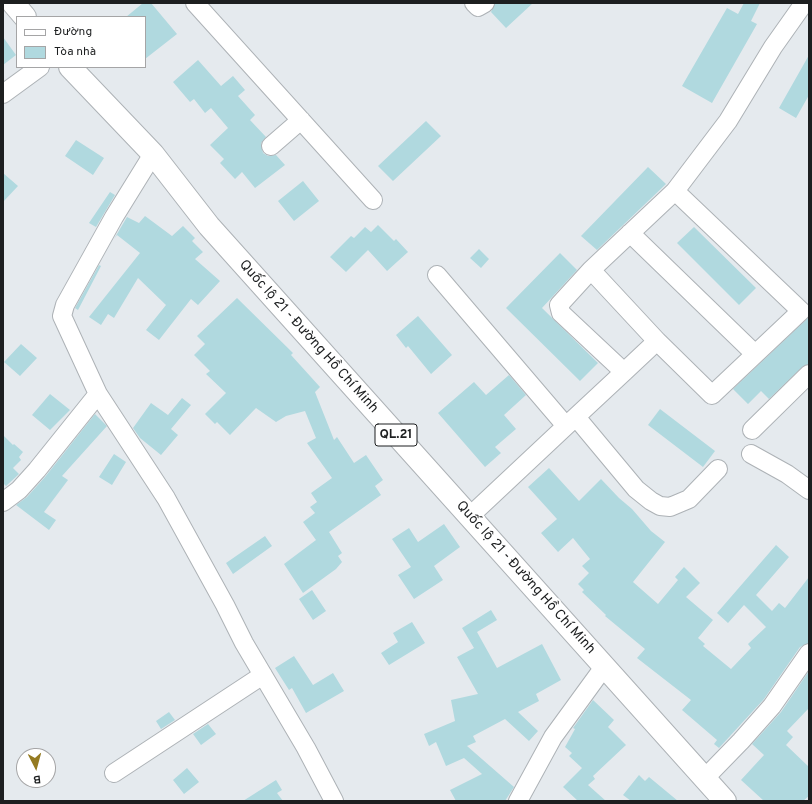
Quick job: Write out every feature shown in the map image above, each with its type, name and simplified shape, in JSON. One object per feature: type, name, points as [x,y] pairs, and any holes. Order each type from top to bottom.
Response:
[{"type":"highway","points":[[12,3],[24,16]]},
{"type":"highway","name":"Quốc lộ 21 - Đường Hồ Chí Minh","points":[[71,68],[153,154],[209,226],[725,801]]},
{"type":"street","points":[[195,3],[373,200]]},
{"type":"street","points":[[474,3],[477,7],[481,7],[485,3]]},
{"type":"street","points":[[624,372],[559,309],[560,302],[591,270],[675,191],[728,121],[773,47],[802,6],[807,3]]},
{"type":"street","points":[[3,94],[39,68]]},
{"type":"street","points":[[271,146],[301,120]]},
{"type":"street","points":[[153,154],[114,217],[65,305],[62,316],[98,394],[166,498],[225,605],[244,643],[306,748],[334,801]]},
{"type":"street","points":[[591,270],[657,341],[712,395],[801,311],[675,191]]},
{"type":"street","points":[[630,233],[755,354]]},
{"type":"street","points":[[438,275],[571,422],[636,489],[651,501],[660,506],[670,507],[689,499],[718,469]]},
{"type":"street","points":[[470,516],[657,341]]},
{"type":"street","points":[[752,430],[809,374]]},
{"type":"street","points":[[3,502],[19,490],[37,470],[98,394]]},
{"type":"street","points":[[751,454],[787,474],[809,490]]},
{"type":"street","points":[[705,778],[772,706],[809,653]]},
{"type":"street","points":[[518,801],[553,737],[604,667]]},
{"type":"street","points":[[114,773],[263,675]]},
{"type":"building","points":[[143,3],[151,3],[177,34],[146,58],[146,16],[127,16]]},
{"type":"building","points":[[495,3],[533,3],[506,28],[491,12]]},
{"type":"building","points":[[744,3],[760,3],[751,21],[757,24],[712,103],[682,86],[727,8],[738,14]]},
{"type":"building","points":[[3,37],[16,55],[3,65]]},
{"type":"building","points":[[809,55],[809,95],[796,118],[779,108]]},
{"type":"building","points":[[198,60],[221,86],[233,76],[245,90],[238,96],[255,115],[250,120],[266,137],[261,143],[263,153],[268,156],[276,155],[285,165],[255,188],[242,172],[235,179],[220,163],[224,159],[210,145],[228,128],[211,108],[205,113],[194,99],[190,102],[173,82]]},
{"type":"building","points":[[426,121],[441,136],[393,181],[378,166]]},
{"type":"building","points":[[76,140],[104,158],[93,175],[65,156]]},
{"type":"building","points":[[648,167],[666,184],[597,250],[581,236]]},
{"type":"building","points":[[3,173],[18,186],[3,202]]},
{"type":"building","points":[[303,181],[319,201],[294,221],[278,201]]},
{"type":"building","points":[[110,192],[115,195],[96,227],[89,223]]},
{"type":"building","points":[[145,216],[172,236],[183,226],[195,238],[192,241],[203,252],[195,259],[220,281],[198,305],[191,299],[159,340],[146,330],[166,305],[138,278],[114,318],[108,314],[101,325],[89,317],[140,253],[117,235],[114,239],[127,217],[139,223]]},
{"type":"building","points":[[378,225],[394,241],[396,239],[408,252],[387,271],[368,250],[346,272],[330,257],[351,236],[354,238],[365,227],[371,232]]},
{"type":"building","points":[[694,227],[756,288],[739,305],[677,243]]},
{"type":"building","points":[[479,249],[489,259],[481,268],[470,258]]},
{"type":"building","points":[[560,253],[577,270],[542,308],[598,363],[580,381],[506,308]]},
{"type":"building","points":[[99,265],[101,266],[78,310],[75,308]]},
{"type":"building","points":[[237,298],[293,353],[291,355],[320,387],[315,392],[334,440],[337,437],[354,463],[366,455],[383,480],[375,486],[381,495],[329,532],[342,553],[338,556],[342,562],[336,569],[303,593],[284,564],[316,540],[303,522],[315,513],[310,507],[317,502],[311,493],[332,478],[307,443],[316,438],[305,411],[286,416],[276,422],[256,408],[230,435],[217,422],[215,424],[205,414],[226,393],[206,374],[210,371],[194,355],[205,344],[197,336]]},
{"type":"building","points":[[418,316],[452,355],[431,374],[408,346],[406,348],[396,335]]},
{"type":"building","points":[[809,317],[809,364],[802,367],[769,399],[761,391],[748,404],[733,389]]},
{"type":"building","points":[[21,344],[37,358],[20,376],[4,362]]},
{"type":"building","points":[[509,375],[526,395],[504,415],[516,429],[495,447],[501,453],[485,467],[438,413],[474,382],[486,395]]},
{"type":"building","points":[[50,394],[70,410],[50,430],[32,415]]},
{"type":"building","points":[[182,398],[191,405],[171,429],[178,435],[161,455],[140,438],[133,428],[151,403],[168,415]]},
{"type":"building","points":[[660,409],[715,451],[703,467],[648,425]]},
{"type":"building","points":[[95,414],[107,426],[62,476],[68,480],[44,512],[56,520],[49,530],[16,505],[27,497],[45,477]]},
{"type":"building","points":[[3,435],[23,452],[19,457],[21,460],[13,468],[19,474],[6,486],[3,483]]},
{"type":"building","points":[[114,454],[126,462],[112,485],[99,477]]},
{"type":"building","points":[[549,468],[579,501],[601,479],[632,509],[651,531],[665,542],[633,582],[658,604],[678,580],[675,577],[684,567],[700,583],[686,597],[713,620],[698,638],[705,644],[703,646],[731,669],[751,648],[748,644],[766,627],[744,605],[728,623],[717,613],[776,545],[789,557],[756,595],[772,611],[779,603],[785,608],[809,577],[809,643],[800,647],[764,699],[719,748],[714,744],[717,740],[682,710],[691,700],[637,658],[645,649],[605,616],[606,615],[582,592],[584,590],[578,584],[589,573],[582,566],[590,559],[573,538],[558,552],[541,533],[557,519],[528,487]]},
{"type":"building","points":[[444,524],[460,547],[434,566],[443,580],[414,599],[398,575],[411,567],[392,539],[409,528],[418,542]]},
{"type":"building","points":[[265,536],[272,546],[233,574],[226,563]]},
{"type":"building","points":[[312,590],[326,611],[313,620],[299,599]]},
{"type":"building","points":[[491,610],[497,620],[477,632],[497,668],[542,644],[561,680],[536,694],[539,701],[518,712],[538,731],[529,741],[505,719],[473,736],[476,742],[467,746],[514,787],[505,801],[456,801],[450,790],[482,774],[464,758],[446,766],[436,742],[429,746],[424,734],[455,721],[451,700],[478,694],[457,657],[474,648],[462,628]]},
{"type":"building","points":[[412,622],[425,643],[389,665],[381,653],[398,642],[393,633]]},
{"type":"building","points":[[294,656],[313,685],[333,673],[344,691],[306,713],[292,688],[289,690],[275,668]]},
{"type":"building","points":[[809,671],[809,708],[787,731],[793,737],[786,745],[809,767],[809,796],[803,801],[764,801],[741,780],[764,755],[752,744],[781,712]]},
{"type":"building","points":[[593,700],[614,720],[608,727],[626,745],[593,776],[595,779],[588,785],[606,801],[578,801],[563,787],[582,768],[569,756],[572,753],[565,747],[575,729],[573,728]]},
{"type":"building","points":[[169,712],[175,720],[161,729],[156,721]]},
{"type":"building","points":[[208,724],[216,734],[201,745],[193,734]]},
{"type":"building","points":[[187,768],[199,782],[184,794],[173,780]]},
{"type":"building","points":[[639,775],[645,781],[649,777],[678,801],[631,801],[623,795]]},
{"type":"building","points":[[276,780],[282,790],[277,793],[283,801],[243,801]]}]
